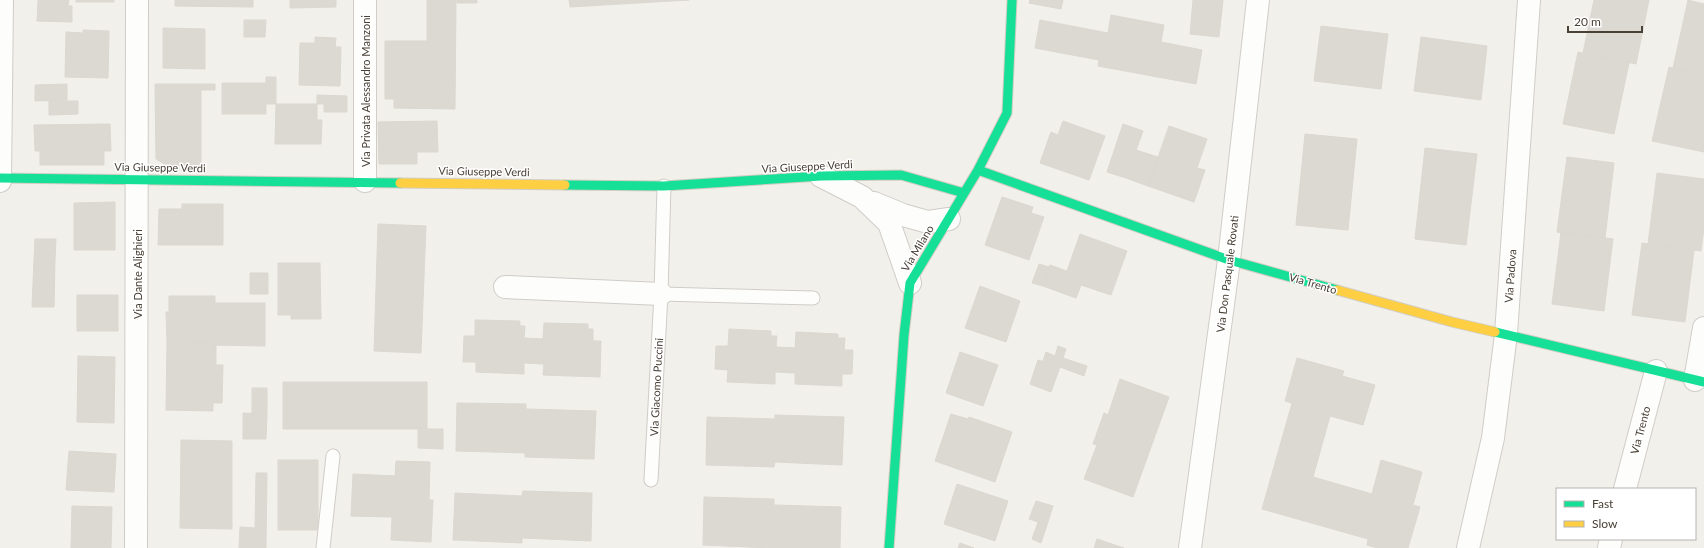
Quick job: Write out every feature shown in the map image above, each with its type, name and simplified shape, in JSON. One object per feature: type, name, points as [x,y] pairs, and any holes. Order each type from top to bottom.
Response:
[{"type":"street","points":[[0,180],[2,0]]},
{"type":"street","name":"Via Dante Alighieri","points":[[136,548],[137,0]]},
{"type":"street","name":"Via Privata Alessandro Manzoni","points":[[365,0],[365,181]]},
{"type":"street","name":"Via Milano","points":[[889,548],[904,335],[910,283],[978,170],[1008,113],[1012,0]]},
{"type":"street","name":"Via Don Pasquale Rovati","points":[[1190,548],[1229,260],[1258,0]]},
{"type":"street","name":"Via Padova","points":[[1468,548],[1493,438],[1506,334],[1529,0]]},
{"type":"street","name":"Via Trento","points":[[978,170],[1229,260],[1452,322],[1700,381],[1704,328]]},
{"type":"street","name":"Via Giuseppe Verdi","points":[[0,180],[137,179],[365,181],[664,186],[821,176],[901,175],[964,193]]},
{"type":"street","points":[[821,176],[865,200],[903,216],[928,222],[949,218]]},
{"type":"street","points":[[865,200],[889,223],[910,283]]},
{"type":"street","points":[[505,287],[661,294]]},
{"type":"street","name":"Via Trento","points":[[1625,488],[1656,370]]},
{"type":"lane","name":"Via Giacomo Puccini","points":[[652,480],[661,294],[664,186]]},
{"type":"lane","points":[[661,294],[813,298]]},
{"type":"lane","points":[[323,548],[333,456]]},
{"type":"building","points":[[38,0],[69,0],[68,6],[72,6],[72,22],[37,21]]},
{"type":"building","points":[[76,0],[114,0],[114,2],[76,2]]},
{"type":"building","points":[[175,0],[253,0],[253,7],[175,6]]},
{"type":"building","points":[[290,0],[336,0],[336,7],[290,8]]},
{"type":"building","points":[[427,0],[456,0],[455,109],[394,108],[394,99],[385,99],[385,41],[427,41]]},
{"type":"building","points":[[457,0],[477,0],[477,3],[457,3]]},
{"type":"building","points":[[569,0],[689,0],[570,7]]},
{"type":"building","points":[[1030,0],[1063,0],[1061,9],[1029,3]]},
{"type":"building","points":[[1193,0],[1223,0],[1219,37],[1190,34]]},
{"type":"building","points":[[1594,0],[1649,0],[1636,64],[1583,53]]},
{"type":"building","points":[[1688,0],[1704,4],[1704,75],[1673,68]]},
{"type":"building","points":[[1111,15],[1164,25],[1161,42],[1202,50],[1196,84],[1098,66],[1099,60],[1035,48],[1040,20],[1108,33]]},
{"type":"building","points":[[244,20],[266,20],[265,37],[244,37]]},
{"type":"building","points":[[1321,26],[1388,34],[1381,89],[1314,81]]},
{"type":"building","points":[[163,28],[205,29],[205,69],[163,68]]},
{"type":"building","points":[[83,30],[109,31],[108,78],[65,77],[66,32],[83,33]]},
{"type":"building","points":[[315,37],[336,38],[335,47],[341,47],[340,86],[299,85],[300,43],[315,43]]},
{"type":"building","points":[[1421,37],[1487,46],[1481,100],[1414,91]]},
{"type":"building","points":[[1578,52],[1629,63],[1614,134],[1563,124]]},
{"type":"building","points":[[1669,67],[1704,75],[1704,152],[1652,141]]},
{"type":"building","points":[[266,77],[276,77],[276,104],[266,104]]},
{"type":"building","points":[[222,83],[236,83],[236,114],[222,114]]},
{"type":"building","points":[[236,83],[266,83],[266,114],[236,114]]},
{"type":"building","points":[[67,84],[67,100],[35,101],[35,85]]},
{"type":"building","points":[[155,84],[215,84],[215,90],[201,90],[201,166],[166,165],[156,159]]},
{"type":"building","points":[[317,95],[347,96],[347,112],[324,112],[324,104],[317,104]]},
{"type":"building","points":[[49,101],[78,101],[78,114],[49,115]]},
{"type":"building","points":[[276,104],[317,104],[317,120],[322,120],[321,144],[275,144]]},
{"type":"building","points":[[437,121],[438,152],[417,152],[417,164],[379,164],[378,122]]},
{"type":"building","points":[[1063,121],[1105,136],[1089,180],[1040,163],[1051,132],[1058,135]]},
{"type":"building","points":[[110,124],[111,151],[104,151],[104,165],[40,165],[40,151],[35,151],[34,125]]},
{"type":"building","points":[[1123,124],[1143,131],[1126,178],[1107,172]]},
{"type":"building","points":[[1169,126],[1207,139],[1197,168],[1205,170],[1194,202],[1148,186]]},
{"type":"building","points":[[1305,134],[1357,139],[1348,230],[1296,225]]},
{"type":"building","points":[[1425,148],[1477,154],[1466,245],[1415,239]]},
{"type":"building","points":[[1136,150],[1158,157],[1148,186],[1126,178]]},
{"type":"building","points":[[1567,157],[1614,163],[1605,238],[1557,232]]},
{"type":"building","points":[[1657,173],[1704,179],[1704,228],[1701,251],[1648,244]]},
{"type":"building","points":[[1002,197],[1033,207],[1031,213],[1044,217],[1029,260],[985,245]]},
{"type":"building","points":[[115,202],[115,250],[74,250],[74,203]]},
{"type":"building","points":[[182,204],[223,204],[223,245],[158,245],[159,209],[182,209]]},
{"type":"building","points":[[378,224],[426,226],[421,353],[374,351]]},
{"type":"building","points":[[1561,232],[1613,239],[1604,311],[1552,304]]},
{"type":"building","points":[[1080,234],[1127,251],[1111,295],[1081,285],[1076,298],[1043,286],[1050,265],[1067,271]]},
{"type":"building","points":[[35,239],[56,239],[55,260],[34,259]]},
{"type":"building","points":[[1642,243],[1694,251],[1685,322],[1632,315]]},
{"type":"building","points":[[34,259],[55,260],[54,307],[32,307]]},
{"type":"building","points":[[278,263],[320,263],[321,319],[291,319],[291,315],[278,315]]},
{"type":"building","points":[[1039,264],[1049,267],[1043,286],[1032,283]]},
{"type":"building","points":[[250,273],[268,273],[268,294],[250,294]]},
{"type":"building","points":[[980,286],[1020,301],[1006,342],[965,328]]},
{"type":"building","points":[[77,295],[118,295],[118,331],[77,331]]},
{"type":"building","points":[[169,296],[215,296],[215,303],[265,303],[265,346],[212,345],[212,342],[167,341],[166,312],[169,312]]},
{"type":"building","points":[[475,320],[520,321],[520,326],[525,326],[524,338],[543,339],[544,323],[588,324],[588,329],[593,329],[593,341],[601,341],[600,377],[543,375],[544,364],[524,363],[524,374],[476,372],[476,362],[463,362],[464,336],[475,336]]},
{"type":"building","points":[[729,329],[771,331],[771,336],[777,336],[776,347],[795,348],[796,332],[838,334],[838,338],[845,338],[844,350],[853,350],[852,374],[842,374],[842,386],[795,384],[795,373],[775,372],[775,384],[727,382],[728,370],[715,369],[716,346],[728,346]]},
{"type":"building","points":[[167,341],[212,342],[212,345],[216,345],[216,365],[223,365],[222,403],[213,403],[213,411],[166,410]]},
{"type":"building","points":[[1058,346],[1066,349],[1060,367],[1043,361],[1046,352],[1055,356]]},
{"type":"building","points":[[960,352],[998,365],[983,406],[946,393]]},
{"type":"building","points":[[78,356],[115,357],[114,423],[77,422]]},
{"type":"building","points":[[1063,358],[1087,366],[1084,376],[1060,367]]},
{"type":"building","points":[[1297,358],[1344,371],[1342,376],[1375,385],[1363,425],[1330,416],[1313,477],[1372,494],[1381,460],[1422,472],[1413,505],[1420,507],[1408,548],[1377,548],[1367,545],[1368,539],[1262,509],[1292,403],[1285,401]]},
{"type":"building","points":[[1038,360],[1060,367],[1051,392],[1030,384]]},
{"type":"building","points":[[1120,379],[1169,397],[1133,497],[1084,479],[1097,445],[1093,444],[1104,413],[1108,415]]},
{"type":"building","points":[[283,382],[427,382],[427,429],[283,429]]},
{"type":"building","points":[[252,388],[267,388],[267,414],[252,414]]},
{"type":"building","points":[[457,403],[526,404],[526,409],[596,411],[594,459],[525,457],[525,453],[456,451]]},
{"type":"building","points":[[243,413],[267,414],[266,439],[243,439]]},
{"type":"building","points":[[951,414],[968,419],[969,417],[1012,432],[995,482],[935,461]]},
{"type":"building","points":[[775,415],[844,417],[842,465],[775,462],[774,467],[706,465],[707,417],[775,419]]},
{"type":"building","points":[[418,429],[443,429],[443,449],[418,448]]},
{"type":"building","points":[[181,440],[232,441],[232,529],[180,528]]},
{"type":"building","points":[[69,451],[116,454],[114,492],[66,490]]},
{"type":"building","points":[[278,460],[318,460],[318,530],[278,530]]},
{"type":"building","points":[[396,461],[430,462],[429,500],[433,500],[431,542],[391,540],[392,517],[351,516],[353,474],[395,476]]},
{"type":"building","points":[[256,473],[267,473],[266,548],[239,548],[240,527],[255,528]]},
{"type":"building","points":[[957,484],[1008,501],[995,541],[944,524]]},
{"type":"building","points":[[523,491],[592,493],[591,541],[522,538],[522,543],[453,540],[455,493],[522,496]]},
{"type":"building","points":[[704,497],[774,499],[774,505],[841,507],[840,548],[771,548],[703,545]]},
{"type":"building","points":[[1036,501],[1053,506],[1047,525],[1029,519]]},
{"type":"building","points":[[72,506],[112,507],[111,548],[71,548]]},
{"type":"building","points":[[1038,522],[1047,525],[1041,543],[1032,539]]},
{"type":"building","points":[[1097,539],[1124,548],[1094,548]]},
{"type":"building","points":[[960,543],[974,548],[958,548]]},
{"type":"traffic: fast","points":[[889,548],[904,335],[910,283],[978,170],[1007,113],[1012,0]]},
{"type":"traffic: fast","points":[[978,170],[1229,260],[1337,290]]},
{"type":"traffic: fast","points":[[565,185],[664,186],[821,176],[901,175],[964,193]]},
{"type":"traffic: fast","points":[[0,178],[400,183]]},
{"type":"traffic: fast","points":[[1495,332],[1704,382]]},
{"type":"traffic: slow","points":[[400,183],[565,185]]},
{"type":"traffic: slow","points":[[1337,290],[1452,322],[1495,332]]}]
